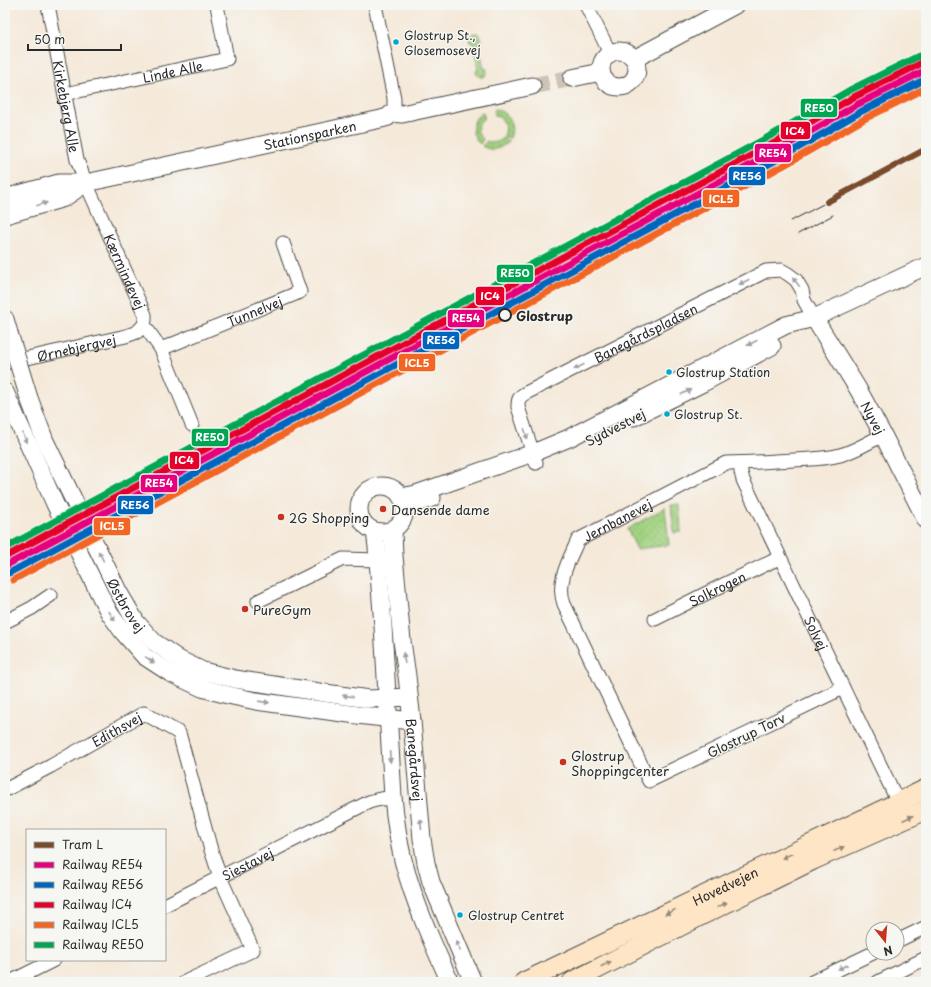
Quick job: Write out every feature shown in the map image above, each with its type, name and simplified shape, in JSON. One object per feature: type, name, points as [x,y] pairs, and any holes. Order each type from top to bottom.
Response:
[{"type":"main road","name":"Hovedvejen","points":[[524,982],[926,789]]},
{"type":"main road","name":"Hovedvejen","points":[[572,982],[702,915],[814,860],[926,810]]},
{"type":"street","name":"Kirkebjerg Alle","points":[[48,5],[77,160],[86,183]]},
{"type":"street","name":"Linde Alle","points":[[65,94],[227,59],[217,5]]},
{"type":"street","points":[[375,5],[394,98],[394,108],[392,113]]},
{"type":"street","points":[[586,5],[610,53]]},
{"type":"street","points":[[634,59],[735,5]]},
{"type":"street","points":[[623,51],[634,59],[637,71],[631,82],[619,87],[613,86],[603,78],[601,72],[602,61],[610,53],[623,51]]},
{"type":"street","points":[[572,78],[601,72]]},
{"type":"street","name":"Stationsparken","points":[[5,198],[59,183],[86,183],[375,121],[388,117],[392,113],[402,114],[532,86]]},
{"type":"street","name":"Stationsparken","points":[[5,215],[64,198],[86,183]]},
{"type":"street","name":"Kærmindevej","points":[[86,183],[145,315],[144,325],[161,349],[192,425]]},
{"type":"street","name":"Tunnelvej","points":[[161,349],[300,292],[282,243]]},
{"type":"street","name":"Sydvestvej","points":[[403,504],[411,506],[535,458],[566,452],[703,383],[791,335],[814,318],[926,266]]},
{"type":"street","name":"Banegårdspladsen","points":[[535,458],[518,407],[520,397],[766,271],[781,270],[796,280],[802,290],[804,300],[814,318]]},
{"type":"street","name":"Nyvej","points":[[814,318],[858,390],[924,511]]},
{"type":"street","name":"Ørnebjergvej","points":[[5,363],[126,336],[137,332],[144,325]]},
{"type":"street","name":"Østbrovej","points":[[7,326],[29,398],[45,441],[118,591],[136,622],[154,642],[180,660],[203,671],[235,679],[369,699],[409,697]]},
{"type":"street","name":"Østbrovej","points":[[7,397],[55,504],[102,599],[110,614],[123,632],[144,656],[170,673],[202,688],[228,695],[256,701],[412,721]]},
{"type":"street","name":"Jernbanevej","points":[[649,781],[562,598],[562,578],[578,540],[726,463],[835,456],[848,452],[883,435]]},
{"type":"street","name":"Solvej","points":[[740,463],[742,480],[898,802]]},
{"type":"street","points":[[382,487],[392,489],[400,494],[403,504],[404,517],[402,522],[393,530],[384,532],[375,531],[366,526],[361,517],[361,502],[366,494],[374,488],[382,487]]},
{"type":"street","name":"Banegårdsvej","points":[[393,530],[402,641],[412,721],[426,863],[434,889],[473,982]]},
{"type":"street","name":"Banegårdsvej","points":[[375,531],[383,626],[393,797],[399,839],[403,860],[427,932],[450,982]]},
{"type":"street","name":"Solkrogen","points":[[655,619],[779,558]]},
{"type":"street","points":[[258,601],[343,559],[378,560]]},
{"type":"street","points":[[5,622],[32,608],[51,595]]},
{"type":"street","name":"Glostrup Torv","points":[[649,781],[843,688]]},
{"type":"street","name":"Edithsvej","points":[[5,790],[51,766],[144,713],[179,733],[211,850],[220,877]]},
{"type":"street","name":"Siestavej","points":[[185,982],[253,950],[220,877],[369,802],[393,797]]},
{"type":"street","points":[[166,904],[220,877]]},
{"type":"street","points":[[905,937],[926,927]]},
{"type":"street","points":[[812,982],[865,957]]},
{"type":"street","points":[[878,982],[926,958]]},
{"type":"street","points":[[10,982],[52,961]]},
{"type":"green space","points":[[477,33],[481,38],[481,40],[478,41],[484,69],[486,68],[487,72],[485,76],[482,77],[478,76],[476,73],[478,70],[473,42],[470,43],[469,39],[472,34]]},
{"type":"green space","points":[[495,109],[504,113],[510,120],[512,129],[510,138],[504,136],[506,129],[504,123],[495,115]]},
{"type":"green space","points":[[483,112],[484,118],[478,125],[479,134],[483,139],[480,144],[474,136],[473,127],[476,119]]},
{"type":"green space","points":[[502,138],[509,141],[500,148],[489,149],[482,146],[487,141],[495,142]]},
{"type":"green space","points":[[671,505],[679,505],[681,532],[674,533]]},
{"type":"green space","points":[[665,508],[669,545],[637,549],[627,529]]},
{"type":"tunnel","points":[[532,86],[572,78]]},
{"type":"tram line","name":"L","points":[[827,202],[926,149]]},
{"type":"tram line","points":[[791,221],[827,202]]},
{"type":"tram line","points":[[798,234],[833,215]]},
{"type":"rail line","name":"RE50","points":[[5,548],[772,135],[850,90],[919,56]]},
{"type":"rail line","name":"IC4","points":[[5,557],[776,142],[854,97],[922,63]]},
{"type":"rail line","name":"RE54","points":[[5,566],[780,149],[858,104],[926,70]]},
{"type":"rail line","name":"RE56","points":[[9,573],[784,156],[862,111],[926,79]]},
{"type":"rail line","name":"ICL5","points":[[13,580],[788,163],[866,118],[926,88]]},
{"type":"place","name":"Glostrup St., Glosemosevej","points":[[396,42]]},
{"type":"place","name":"Glostrup","points":[[505,315]]},
{"type":"place","name":"Glostrup Station","points":[[669,372]]},
{"type":"place","name":"Glostrup St.","points":[[667,414]]},
{"type":"place","name":"Dansende dame","points":[[383,509]]},
{"type":"place","name":"2G Shopping","points":[[281,517]]},
{"type":"place","name":"PureGym","points":[[245,609]]},
{"type":"place","name":"Glostrup Shoppingcenter","points":[[563,762]]},
{"type":"place","name":"Glostrup Centret","points":[[460,915]]}]
